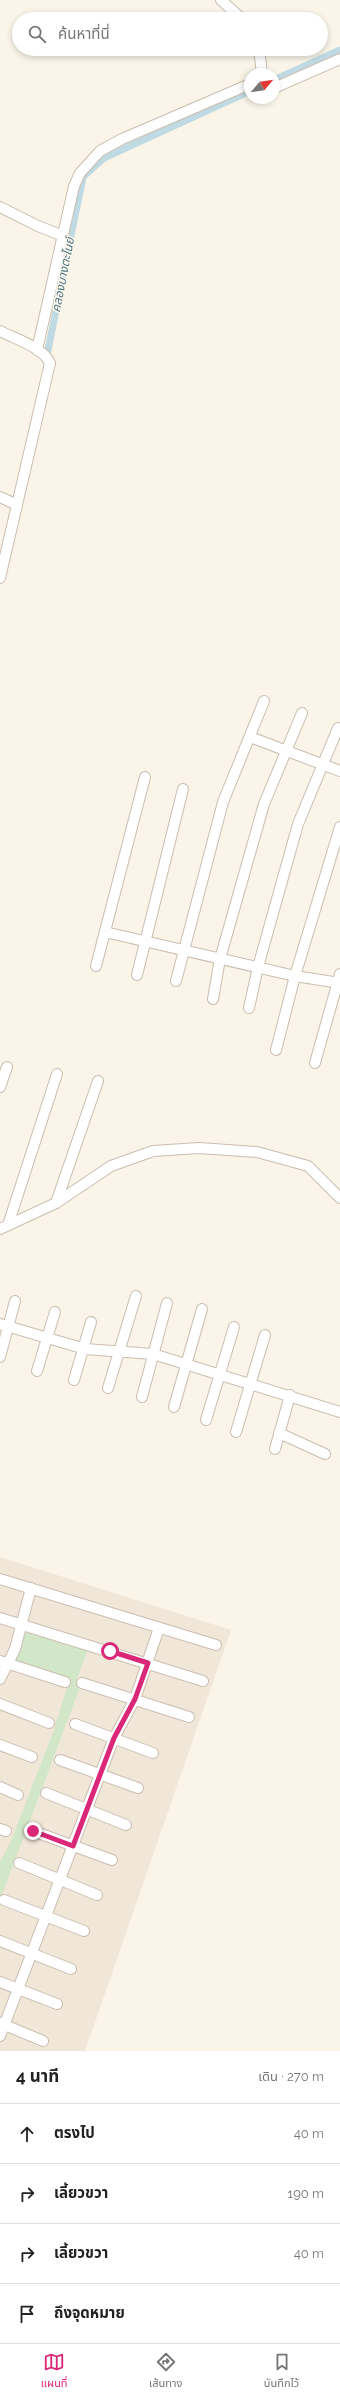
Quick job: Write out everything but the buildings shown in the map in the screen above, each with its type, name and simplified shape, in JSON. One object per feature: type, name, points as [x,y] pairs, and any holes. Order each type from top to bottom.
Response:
[{"type":"street","points":[[221,0],[234,12]]},
{"type":"street","points":[[260,56],[261,68]]},
{"type":"street","points":[[280,85],[340,59]]},
{"type":"street","points":[[41,353],[63,236],[74,186],[80,173],[94,155],[122,139],[244,87]]},
{"type":"street","points":[[0,207],[38,226],[63,236]]},
{"type":"street","points":[[0,331],[41,353],[50,369],[15,505],[0,578]]},
{"type":"street","points":[[2,498],[15,505]]},
{"type":"street","points":[[176,981],[223,802],[264,702]]},
{"type":"street","points":[[213,999],[220,959],[264,804],[302,713]]},
{"type":"street","points":[[249,1008],[258,967],[298,824],[338,728]]},
{"type":"street","points":[[250,737],[340,771]]},
{"type":"street","points":[[96,966],[145,777]]},
{"type":"street","points":[[137,974],[183,789]]},
{"type":"street","points":[[276,1050],[295,976],[340,827]]},
{"type":"street","points":[[105,932],[295,976],[339,980],[315,1063]]},
{"type":"street","points":[[0,1087],[7,1067]]},
{"type":"street","points":[[4,1227],[58,1074]]},
{"type":"street","points":[[56,1203],[98,1081]]},
{"type":"street","points":[[4,1227],[56,1203],[111,1166],[153,1151],[199,1148],[257,1152],[308,1166],[340,1198]]},
{"type":"street","points":[[108,1388],[136,1296]]},
{"type":"street","points":[[0,1357],[4,1326],[15,1301]]},
{"type":"street","points":[[142,1397],[167,1302]]},
{"type":"street","points":[[174,1407],[202,1309]]},
{"type":"street","points":[[37,1371],[55,1312]]},
{"type":"street","points":[[74,1380],[85,1349],[91,1322]]},
{"type":"street","points":[[4,1326],[85,1349],[153,1354],[186,1362],[340,1412]]},
{"type":"street","points":[[206,1420],[234,1327]]},
{"type":"street","points":[[236,1432],[252,1383],[265,1335]]},
{"type":"street","points":[[275,1449],[290,1395]]},
{"type":"street","points":[[279,1434],[325,1454]]},
{"type":"street","points":[[0,1579],[216,1645]]},
{"type":"street","points":[[0,1679],[5,1662],[21,1625],[31,1588]]},
{"type":"street","points":[[0,1618],[203,1681]]},
{"type":"street","points":[[0,2036],[2,2023],[18,1989],[114,1738],[135,1699],[159,1628]]},
{"type":"street","points":[[5,1662],[66,1682]]},
{"type":"street","points":[[82,1683],[189,1717]]},
{"type":"street","points":[[0,1704],[49,1723]]},
{"type":"street","points":[[75,1724],[153,1754]]},
{"type":"street","points":[[0,1745],[32,1756]]},
{"type":"street","points":[[60,1760],[138,1788]]},
{"type":"street","points":[[0,1787],[18,1795]]},
{"type":"street","points":[[46,1793],[126,1825]]},
{"type":"street","points":[[33,1831],[112,1860]]},
{"type":"street","points":[[19,1863],[97,1895]]},
{"type":"street","points":[[4,1900],[84,1931]]},
{"type":"street","points":[[0,1940],[70,1969]]},
{"type":"street","points":[[0,1982],[57,2004]]},
{"type":"street","points":[[2,2023],[44,2041]]},
{"type":"shaded area","points":[[0,1557],[231,1630],[85,2051],[0,2051]]},
{"type":"green space","points":[[25,1629],[88,1649],[77,1679],[82,1682],[0,1900],[0,1862],[11,1841],[54,1730],[68,1684],[13,1662]]},
{"type":"waterway","name":"คลองบางตะไนย์","points":[[328,55],[340,50]]},
{"type":"waterway","name":"คลองบางตะไนย์","points":[[280,77],[327,56]]},
{"type":"waterway","name":"คลองบางตะไนย์","points":[[46,360],[83,177],[104,158],[244,94]]},
{"type":"route","points":[[33,1831],[73,1846],[114,1738],[135,1699],[148,1663],[110,1651]]}]
